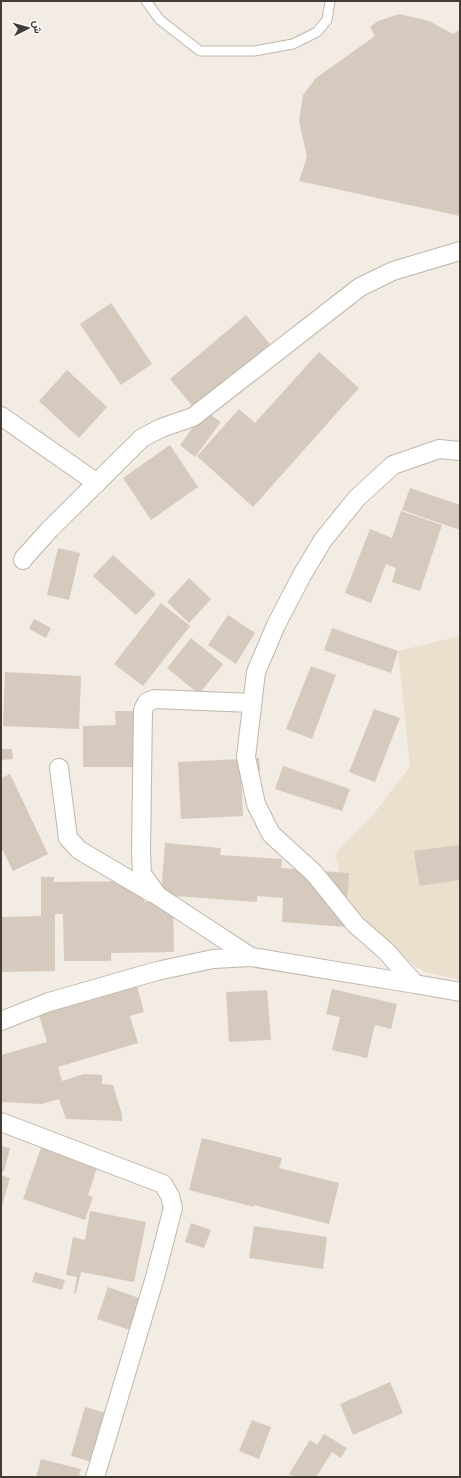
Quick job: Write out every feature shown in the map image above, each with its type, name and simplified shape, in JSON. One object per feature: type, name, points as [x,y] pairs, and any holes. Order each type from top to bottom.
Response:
[{"type":"street","points":[[24,560],[34,545],[142,438],[161,428],[193,417],[360,287],[393,271],[460,251]]},
{"type":"street","points":[[1,416],[97,483]]},
{"type":"street","points":[[415,984],[386,951],[356,925],[314,873],[271,834],[256,804],[246,757],[256,672],[276,626],[302,575],[323,540],[357,498],[393,465],[439,450],[460,451]]},
{"type":"street","points":[[158,896],[142,874],[140,852],[143,710],[147,702],[156,699],[252,703]]},
{"type":"street","points":[[59,768],[68,838],[79,850],[158,896],[251,958]]},
{"type":"street","points":[[2,1019],[48,1002],[157,971],[213,959],[251,958],[460,992]]},
{"type":"street","points":[[1,1122],[163,1184],[170,1196],[172,1208],[155,1277],[95,1477]]},
{"type":"lane","points":[[146,1],[160,20],[200,51],[254,51],[293,44],[318,32],[327,20],[330,1]]},
{"type":"shaded area","points":[[460,636],[460,980],[425,972],[377,940],[352,919],[335,854],[373,815],[410,766],[398,651]]},
{"type":"building","points":[[399,14],[429,21],[453,34],[460,30],[460,216],[299,181],[307,157],[299,121],[303,95],[316,78],[375,36],[370,27],[378,21]]},
{"type":"building","points":[[111,303],[152,364],[121,385],[80,324]]},
{"type":"building","points":[[246,315],[270,344],[194,408],[170,379]]},
{"type":"building","points":[[319,352],[359,388],[253,507],[197,456],[239,409],[255,423]]},
{"type":"building","points":[[67,370],[107,407],[79,438],[39,401]]},
{"type":"building","points":[[205,411],[221,422],[195,457],[180,445]]},
{"type":"building","points":[[170,445],[198,487],[151,520],[123,478]]},
{"type":"building","points":[[410,488],[460,505],[460,530],[402,510]]},
{"type":"building","points":[[401,511],[442,525],[420,591],[392,582],[396,568],[386,564],[371,603],[345,593],[370,529],[392,538]]},
{"type":"building","points":[[58,548],[80,553],[69,600],[47,595]]},
{"type":"building","points":[[113,555],[156,594],[136,615],[93,576]]},
{"type":"building","points":[[189,578],[211,599],[189,623],[167,602]]},
{"type":"building","points":[[161,603],[190,626],[143,686],[114,664]]},
{"type":"building","points":[[228,615],[255,633],[236,664],[208,645]]},
{"type":"building","points":[[34,619],[51,628],[46,638],[29,629]]},
{"type":"building","points":[[332,628],[398,651],[391,673],[324,650]]},
{"type":"building","points":[[191,638],[223,664],[199,694],[167,668]]},
{"type":"building","points":[[311,666],[336,675],[312,739],[286,729]]},
{"type":"building","points":[[5,672],[81,676],[79,729],[3,726]]},
{"type":"building","points":[[374,709],[400,718],[375,782],[349,772]]},
{"type":"building","points":[[115,711],[134,711],[135,767],[83,767],[83,726],[116,725]]},
{"type":"building","points":[[1,749],[12,749],[13,759],[1,760]]},
{"type":"building","points":[[259,758],[260,770],[241,772],[243,816],[181,819],[178,762]]},
{"type":"building","points":[[283,766],[350,789],[342,811],[275,789]]},
{"type":"building","points":[[10,774],[48,854],[13,871],[1,847],[1,778]]},
{"type":"building","points":[[165,843],[221,848],[220,855],[282,859],[281,868],[349,873],[345,927],[282,922],[283,898],[257,896],[257,902],[161,895]]},
{"type":"building","points":[[460,845],[460,880],[419,886],[414,851]]},
{"type":"building","points":[[41,877],[54,877],[54,882],[144,881],[144,902],[173,902],[174,952],[111,953],[111,961],[64,961],[63,914],[55,914],[55,971],[1,972],[1,917],[41,916]]},
{"type":"building","points":[[137,986],[144,1012],[130,1016],[138,1043],[58,1067],[62,1081],[84,1074],[102,1075],[102,1084],[113,1085],[122,1115],[122,1121],[66,1119],[59,1099],[42,1104],[1,1102],[1,1055],[47,1042],[39,1015]]},
{"type":"building","points":[[332,989],[397,1004],[391,1029],[375,1025],[367,1058],[332,1050],[340,1017],[326,1014]]},
{"type":"building","points":[[267,990],[271,1040],[229,1042],[226,992]]},
{"type":"building","points":[[202,1138],[282,1158],[279,1168],[339,1183],[329,1224],[189,1190]]},
{"type":"building","points":[[44,1139],[100,1159],[88,1195],[93,1197],[85,1220],[23,1199]]},
{"type":"building","points":[[1,1146],[10,1148],[4,1172],[1,1171]]},
{"type":"building","points":[[1,1175],[10,1178],[1,1209]]},
{"type":"building","points":[[90,1211],[146,1222],[134,1282],[81,1272],[76,1293],[74,1293],[77,1277],[66,1275],[73,1237],[85,1240]]},
{"type":"building","points":[[191,1223],[211,1230],[204,1248],[185,1242]]},
{"type":"building","points":[[254,1226],[327,1237],[323,1269],[249,1258]]},
{"type":"building","points":[[35,1272],[65,1280],[62,1290],[32,1282]]},
{"type":"building","points":[[108,1287],[150,1302],[139,1333],[97,1319]]},
{"type":"building","points":[[390,1382],[403,1413],[353,1435],[340,1404]]},
{"type":"building","points":[[85,1407],[106,1413],[92,1462],[71,1456]]},
{"type":"building","points":[[252,1420],[271,1427],[259,1459],[239,1451]]},
{"type":"building","points":[[324,1434],[347,1448],[341,1458],[332,1452],[316,1477],[295,1477],[289,1474],[310,1440],[317,1445]]},
{"type":"building","points":[[41,1459],[81,1469],[79,1475],[83,1477],[36,1477]]}]
